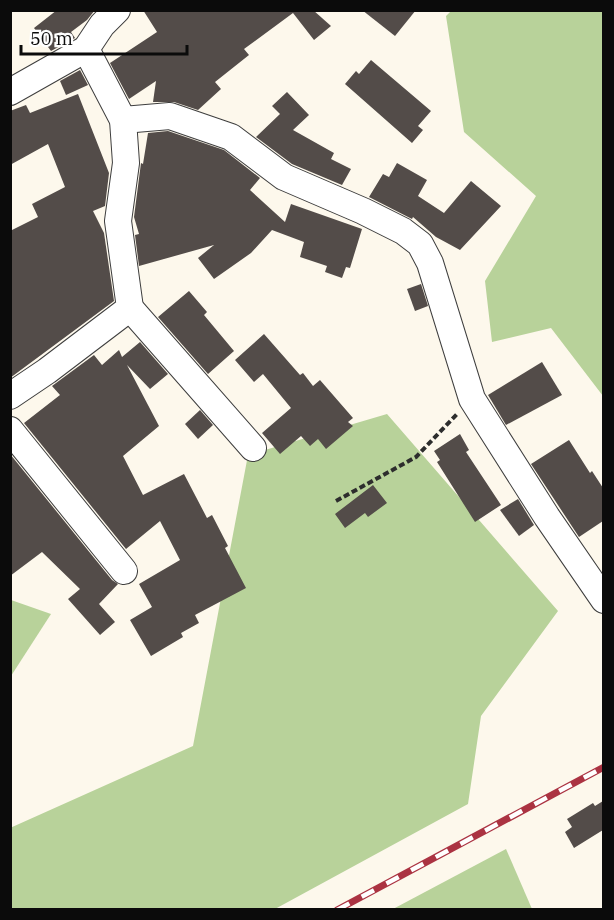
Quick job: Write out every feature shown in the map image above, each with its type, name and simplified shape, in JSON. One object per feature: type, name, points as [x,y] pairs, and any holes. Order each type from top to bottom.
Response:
[{"type":"street","points":[[10,92],[86,49],[102,25],[117,10]]},
{"type":"street","points":[[86,49],[123,120],[126,163],[118,221],[130,308],[253,448]]},
{"type":"street","points":[[123,120],[170,116],[231,137],[284,177],[363,211],[402,231],[420,244],[430,263],[472,399],[603,600]]},
{"type":"street","points":[[10,396],[130,308]]},
{"type":"street","points":[[10,430],[124,571]]},
{"type":"path","points":[[336,501],[416,457],[472,399]]},
{"type":"green space","points":[[452,10],[603,11],[603,396],[551,328],[492,342],[485,281],[536,196],[464,132],[446,16]]},
{"type":"green space","points":[[387,414],[558,611],[481,716],[468,804],[275,909],[11,909],[10,828],[193,746],[248,455]]},
{"type":"green space","points":[[10,600],[51,614],[11,676]]},
{"type":"green space","points":[[506,849],[532,909],[393,909]]},
{"type":"building","points":[[57,10],[95,10],[87,20],[71,32],[75,38],[51,51],[34,28]]},
{"type":"building","points":[[143,10],[313,10],[331,26],[314,40],[293,13],[244,49],[249,55],[215,82],[221,89],[198,110],[174,102],[153,102],[156,81],[129,99],[110,63],[157,32]]},
{"type":"building","points":[[362,10],[416,10],[395,36]]},
{"type":"building","points":[[371,60],[431,111],[418,126],[423,130],[412,143],[345,84],[356,71],[359,74]]},
{"type":"building","points":[[80,70],[88,85],[66,95],[60,81]]},
{"type":"building","points":[[287,92],[309,115],[293,130],[334,153],[331,159],[351,169],[342,185],[292,164],[256,137],[280,114],[272,106]]},
{"type":"building","points":[[78,94],[109,173],[105,206],[93,211],[104,233],[114,301],[10,378],[10,231],[38,217],[32,204],[65,187],[48,144],[10,165],[10,111],[26,105],[30,113]]},
{"type":"building","points":[[168,131],[224,150],[260,178],[250,190],[285,222],[291,204],[362,229],[350,268],[346,267],[342,278],[325,272],[327,266],[300,257],[304,242],[272,230],[251,253],[214,279],[198,258],[214,245],[139,266],[135,235],[139,234],[134,217],[141,163],[143,164],[148,133]]},
{"type":"building","points":[[397,163],[427,180],[418,196],[444,213],[471,181],[501,206],[460,250],[436,237],[413,217],[412,219],[369,197],[383,174],[389,177]]},
{"type":"building","points":[[421,284],[428,306],[415,311],[407,289]]},
{"type":"building","points":[[189,291],[207,312],[204,315],[234,351],[208,374],[158,317]]},
{"type":"building","points":[[264,334],[300,375],[303,373],[313,386],[320,380],[353,418],[348,422],[353,426],[326,449],[318,439],[310,446],[301,436],[280,454],[262,433],[291,408],[263,374],[254,382],[235,360]]},
{"type":"building","points":[[140,342],[168,374],[150,389],[127,365],[159,426],[123,456],[143,495],[184,474],[207,518],[212,515],[228,546],[225,548],[246,588],[195,615],[199,623],[181,633],[183,637],[151,656],[130,620],[152,607],[139,584],[180,560],[160,521],[126,549],[24,423],[60,395],[52,386],[94,355],[102,365],[119,350],[122,357]]},
{"type":"building","points":[[542,362],[562,395],[506,425],[488,395]]},
{"type":"building","points":[[200,410],[213,425],[198,439],[185,424]]},
{"type":"building","points":[[460,434],[469,450],[466,452],[501,505],[475,522],[437,462],[440,460],[434,451]]},
{"type":"building","points":[[569,440],[590,473],[592,471],[603,488],[603,521],[579,537],[531,464]]},
{"type":"building","points":[[10,454],[112,580],[118,584],[99,604],[115,622],[100,635],[68,599],[80,589],[42,552],[10,576]]},
{"type":"building","points":[[373,485],[387,503],[368,517],[365,513],[345,528],[335,514]]},
{"type":"building","points":[[518,499],[534,525],[519,536],[500,510]]},
{"type":"building","points":[[603,801],[603,830],[574,848],[565,832],[572,827],[567,819],[593,803],[595,806]]},
{"type":"railway","points":[[337,910],[604,767]]}]
